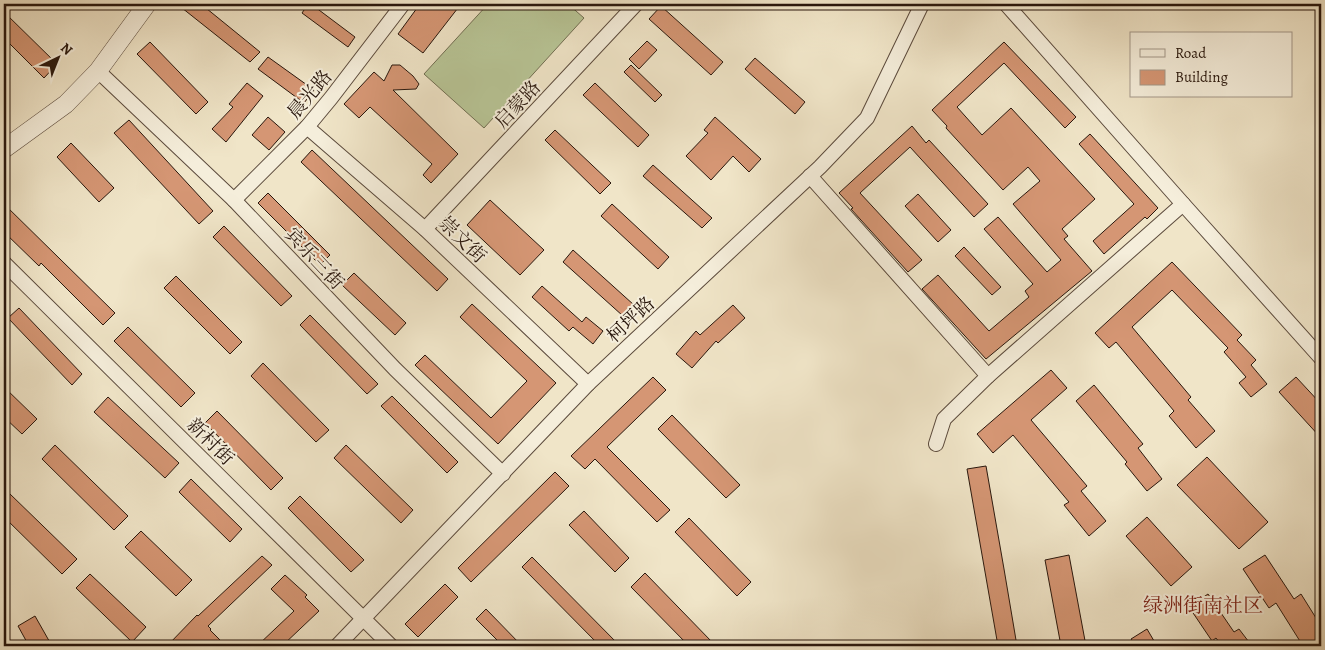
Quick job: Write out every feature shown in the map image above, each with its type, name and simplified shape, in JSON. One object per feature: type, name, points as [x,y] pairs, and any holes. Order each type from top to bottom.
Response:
[{"type":"street","points":[[4,149],[66,104],[98,70],[147,4]]},
{"type":"street","name":"晨光路","points":[[234,200],[307,127],[403,4]]},
{"type":"street","name":"启蒙路","points":[[425,229],[636,4]]},
{"type":"street","name":"柯坪路","points":[[338,646],[588,384],[810,176],[867,118],[922,4]]},
{"type":"street","points":[[1006,4],[1321,358]]},
{"type":"street","name":"宾乐三街","points":[[98,70],[234,200],[395,369],[503,474]]},
{"type":"street","name":"崇文街","points":[[307,127],[425,229],[588,384]]},
{"type":"street","points":[[810,176],[988,376]]},
{"type":"street","points":[[936,444],[944,419],[988,376],[1182,204]]},
{"type":"street","name":"新村街","points":[[4,263],[365,618],[391,646]]},
{"type":"green space","points":[[488,4],[568,4],[584,18],[484,128],[424,74]]},
{"type":"building","points":[[177,4],[201,4],[260,52],[250,62]]},
{"type":"building","points":[[308,4],[311,4],[355,37],[348,47],[302,13]]},
{"type":"building","points":[[420,4],[461,4],[423,53],[398,34]]},
{"type":"building","points":[[661,6],[723,62],[711,75],[649,19]]},
{"type":"building","points":[[4,12],[57,64],[44,78],[4,38]]},
{"type":"building","points":[[647,41],[657,50],[639,69],[629,59]]},
{"type":"building","points":[[150,42],[208,102],[196,114],[137,54]]},
{"type":"building","points":[[1004,42],[1076,117],[1065,128],[1004,63],[957,107],[982,135],[1011,108],[1095,199],[1062,229],[1068,236],[1064,239],[1092,271],[986,359],[922,289],[938,275],[989,331],[1029,297],[1025,291],[1033,284],[984,229],[998,217],[1047,272],[1061,260],[1013,204],[1040,181],[1028,167],[1003,190],[932,110]]},
{"type":"building","points":[[268,57],[314,90],[304,103],[258,69]]},
{"type":"building","points":[[755,58],[805,102],[795,114],[745,69]]},
{"type":"building","points":[[392,65],[400,65],[419,84],[416,89],[393,90],[458,154],[431,183],[423,175],[432,164],[370,107],[359,118],[344,104],[374,72],[384,81]]},
{"type":"building","points":[[631,65],[662,95],[655,102],[624,72]]},
{"type":"building","points":[[247,83],[263,96],[226,142],[212,129],[233,107],[229,104]]},
{"type":"building","points":[[595,83],[649,135],[638,147],[583,95]]},
{"type":"building","points":[[268,117],[285,132],[269,150],[252,135]]},
{"type":"building","points":[[715,117],[761,159],[749,172],[733,156],[711,180],[686,156],[708,133],[704,130]]},
{"type":"building","points":[[129,120],[213,211],[199,224],[114,133]]},
{"type":"building","points":[[912,126],[926,143],[929,140],[988,204],[974,217],[910,147],[860,193],[922,260],[908,272],[839,193]]},
{"type":"building","points":[[555,130],[611,183],[600,194],[545,140]]},
{"type":"building","points":[[1090,134],[1158,208],[1147,219],[1145,217],[1104,254],[1093,241],[1134,204],[1079,144]]},
{"type":"building","points":[[71,143],[114,188],[99,202],[57,157]]},
{"type":"building","points":[[312,150],[448,279],[437,291],[301,162]]},
{"type":"building","points":[[653,165],[712,218],[702,228],[643,176]]},
{"type":"building","points":[[268,193],[330,255],[320,265],[258,203]]},
{"type":"building","points":[[918,194],[951,230],[938,242],[905,206]]},
{"type":"building","points":[[490,200],[544,250],[520,275],[467,225]]},
{"type":"building","points":[[4,204],[115,313],[103,325],[41,263],[39,266],[4,232]]},
{"type":"building","points":[[612,204],[669,257],[658,269],[601,216]]},
{"type":"building","points":[[224,226],[292,296],[281,306],[213,237]]},
{"type":"building","points":[[964,247],[1001,287],[992,295],[955,256]]},
{"type":"building","points":[[573,250],[634,305],[623,316],[563,262]]},
{"type":"building","points":[[1172,262],[1242,335],[1237,340],[1256,360],[1251,365],[1267,384],[1251,397],[1239,383],[1246,377],[1224,352],[1228,348],[1172,290],[1132,327],[1191,397],[1188,400],[1215,431],[1196,448],[1169,416],[1174,411],[1116,342],[1109,348],[1095,333]]},
{"type":"building","points":[[354,273],[406,323],[395,335],[342,285]]},
{"type":"building","points":[[176,276],[242,342],[230,354],[164,288]]},
{"type":"building","points":[[542,286],[582,322],[586,317],[603,331],[593,344],[573,327],[569,331],[532,297]]},
{"type":"building","points":[[472,304],[556,383],[498,444],[415,365],[425,355],[491,418],[527,381],[460,317]]},
{"type":"building","points":[[733,305],[745,318],[718,343],[716,341],[692,368],[676,354],[696,331],[700,335]]},
{"type":"building","points":[[19,308],[82,374],[72,385],[8,318]]},
{"type":"building","points":[[310,315],[378,384],[367,394],[300,325]]},
{"type":"building","points":[[128,327],[195,393],[181,407],[114,341]]},
{"type":"building","points":[[263,363],[329,430],[316,442],[251,376]]},
{"type":"building","points":[[1051,370],[1067,388],[1031,420],[1087,486],[1081,491],[1106,521],[1089,536],[1064,505],[1069,502],[1013,435],[993,453],[977,434]]},
{"type":"building","points":[[653,377],[666,390],[607,447],[670,510],[657,522],[595,459],[585,469],[571,456]]},
{"type":"building","points":[[1296,377],[1321,404],[1321,438],[1279,392]]},
{"type":"building","points":[[1094,385],[1143,444],[1138,448],[1162,479],[1147,491],[1125,464],[1127,462],[1076,401]]},
{"type":"building","points":[[4,387],[37,419],[22,434],[4,417]]},
{"type":"building","points":[[392,396],[458,462],[447,473],[381,406]]},
{"type":"building","points":[[108,397],[179,463],[165,478],[94,412]]},
{"type":"building","points":[[217,411],[283,478],[271,490],[205,423]]},
{"type":"building","points":[[672,415],[740,485],[726,498],[658,429]]},
{"type":"building","points":[[55,445],[128,516],[114,530],[42,459]]},
{"type":"building","points":[[346,445],[413,510],[401,523],[334,458]]},
{"type":"building","points":[[1207,457],[1268,522],[1239,549],[1177,485]]},
{"type":"building","points":[[986,466],[1017,646],[998,646],[967,469]]},
{"type":"building","points":[[555,472],[569,486],[471,582],[458,568]]},
{"type":"building","points":[[191,479],[242,529],[230,542],[179,492]]},
{"type":"building","points":[[9,493],[77,559],[62,574],[4,517],[4,499]]},
{"type":"building","points":[[300,496],[364,560],[351,572],[288,508]]},
{"type":"building","points":[[584,511],[629,558],[615,572],[569,525]]},
{"type":"building","points":[[1147,517],[1192,567],[1171,586],[1126,536]]},
{"type":"building","points":[[689,518],[751,582],[737,596],[675,532]]},
{"type":"building","points":[[141,531],[192,580],[176,596],[125,547]]},
{"type":"building","points":[[1069,555],[1086,646],[1061,646],[1045,560]]},
{"type":"building","points":[[1265,555],[1294,599],[1301,594],[1321,626],[1321,646],[1303,646],[1276,603],[1269,608],[1243,569]]},
{"type":"building","points":[[262,556],[272,565],[208,626],[226,646],[167,646],[197,615]]},
{"type":"building","points":[[532,557],[620,646],[600,646],[522,567]]},
{"type":"building","points":[[645,573],[712,642],[708,646],[689,646],[631,587]]},
{"type":"building","points":[[90,574],[146,627],[132,642],[76,588]]},
{"type":"building","points":[[285,575],[307,595],[305,597],[319,611],[282,646],[257,646],[294,611],[271,589]]},
{"type":"building","points":[[445,584],[458,597],[418,637],[405,624]]},
{"type":"building","points":[[1208,594],[1234,632],[1239,629],[1252,646],[1222,646],[1216,638],[1212,641],[1189,607]]},
{"type":"building","points":[[486,609],[522,646],[503,646],[476,619]]},
{"type":"building","points":[[35,616],[52,646],[29,646],[18,626]]},
{"type":"building","points":[[1147,629],[1157,646],[1135,646],[1131,639]]},
{"type":"district","name":"绿洲街南社区","points":[[1203,605]]}]
